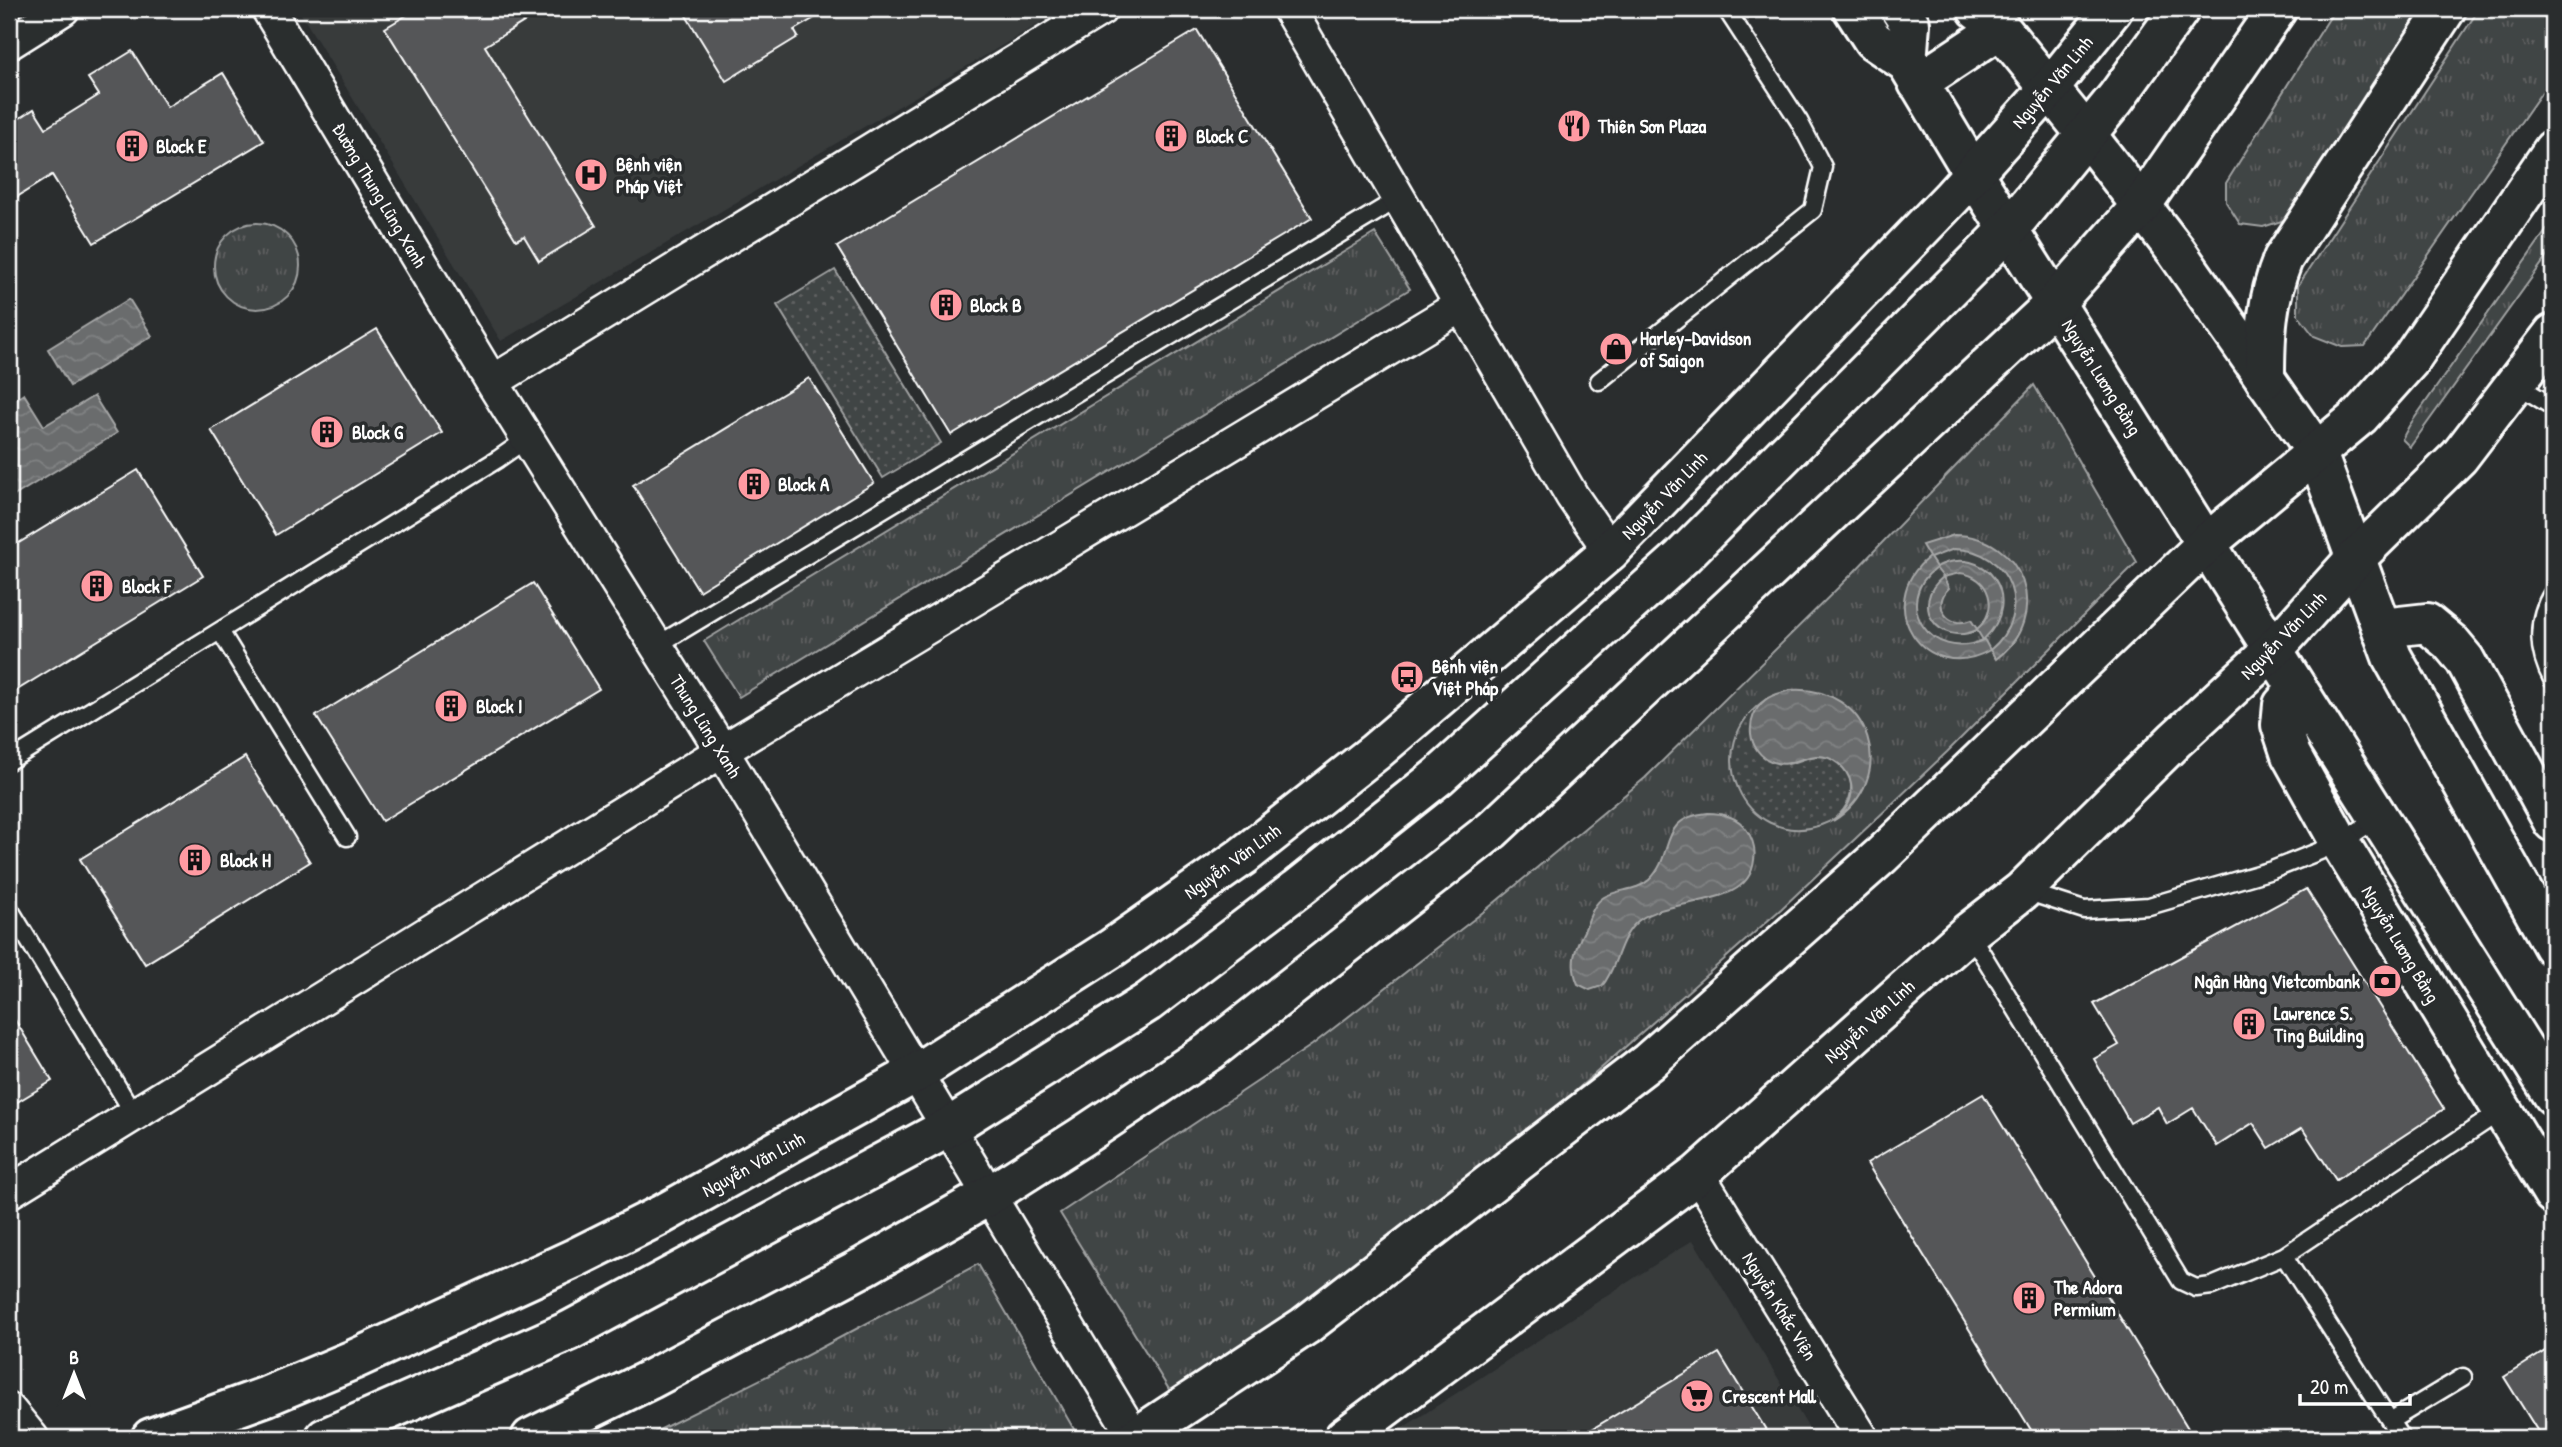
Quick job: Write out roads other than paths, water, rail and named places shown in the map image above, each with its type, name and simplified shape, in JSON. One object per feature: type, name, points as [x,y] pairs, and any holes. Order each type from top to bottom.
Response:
[{"type":"main road","name":"Nguyễn Lương Bằng","points":[[1853,9],[1873,40],[1912,73],[2553,1095]]},
{"type":"main road","points":[[1900,9],[1910,24],[1912,73]]},
{"type":"main road","name":"Nguyễn Văn Linh","points":[[151,1438],[267,1396],[353,1360],[575,1258],[661,1215],[916,1073],[1112,948],[1243,856],[1375,752],[1610,551],[1895,258],[2049,89],[2113,9]]},
{"type":"main road","points":[[325,1438],[569,1331],[949,1128],[1148,1002],[1297,889],[1439,776],[1682,557],[2009,229],[2129,81],[2180,9]]},
{"type":"main road","points":[[531,1438],[663,1373],[864,1266],[990,1195],[1210,1051],[1492,830],[2055,303],[2141,206],[2277,9]]},
{"type":"main road","points":[[2265,379],[2264,331],[2269,302],[2283,259],[2446,9]]},
{"type":"main road","points":[[1912,73],[1994,18],[2183,262],[2317,453],[2392,657],[2553,946]]},
{"type":"main road","points":[[1135,1438],[1305,1326],[1648,1062],[1882,855],[2207,543],[2360,416],[2411,359],[2553,150]]},
{"type":"main road","name":"Nguyễn Văn Linh","points":[[1344,1438],[1698,1174],[1969,932],[2022,891],[2175,740],[2274,649],[2355,559],[2459,457],[2550,345]]},
{"type":"main road","points":[[1610,551],[1642,594]]},
{"type":"main road","points":[[2384,633],[2391,627],[2427,624],[2450,642],[2465,660],[2553,822]]},
{"type":"main road","name":"Nguyễn Lương Bằng","points":[[2298,689],[2283,705],[2281,725],[2285,743],[2340,843],[2553,1194]]},
{"type":"street","name":"Đường Thung Lũng Xanh","points":[[268,9],[492,382]]},
{"type":"street","points":[[492,382],[1101,9]]},
{"type":"street","points":[[1289,9],[1572,496],[1610,551]]},
{"type":"street","points":[[9,1192],[722,751],[1460,306]]},
{"type":"street","name":"Thung Lũng Xanh","points":[[492,382],[722,751],[1135,1438]]},
{"type":"street","name":"Nguyễn Khắc Viện","points":[[1698,1174],[1861,1438]]},
{"type":"street","points":[[9,1410],[32,1438]]},
{"type":"lane","points":[[1599,381],[1813,210],[1822,167],[1800,121],[1726,9]]},
{"type":"lane","points":[[656,646],[1398,199]]},
{"type":"lane","points":[[2516,384],[2553,407]]},
{"type":"lane","points":[[9,761],[528,438]]},
{"type":"lane","points":[[2553,592],[2543,607],[2540,639],[2544,664],[2553,681]]},
{"type":"lane","points":[[220,631],[347,837]]},
{"type":"lane","points":[[2022,891],[2084,910],[2149,906],[2272,870],[2340,843],[2379,817]]},
{"type":"lane","points":[[9,908],[134,1114]]},
{"type":"lane","points":[[1969,932],[2181,1281],[2196,1288],[2212,1286],[2284,1256],[2501,1111]]},
{"type":"lane","points":[[2284,1256],[2401,1438]]},
{"type":"lane","points":[[2390,1421],[2463,1377]]},
{"type":"water","points":[[129,299],[152,336],[70,386],[48,349]]},
{"type":"water","points":[[24,394],[44,426],[94,396],[117,433],[9,499],[9,404]]},
{"type":"water","points":[[1954,535],[1978,539],[1998,548],[2013,563],[2023,581],[2026,601],[2023,622],[2013,642],[1996,659],[1990,650],[1966,659],[1945,658],[1927,649],[1913,635],[1905,617],[1904,597],[1912,576],[1929,557],[1922,545]],"holes":[[[1954,549],[1974,552],[1990,560],[2002,571],[2010,586],[2013,602],[2011,619],[2004,635],[1990,650],[1984,639],[1996,623],[2001,607],[2000,592],[1994,579],[1984,568],[1970,562],[1954,561],[1936,567],[1930,558]],[[1936,568],[1943,577],[1928,599],[1929,610],[1940,628],[1950,633],[1963,634],[1977,630],[1983,640],[1964,645],[1947,644],[1933,637],[1923,626],[1917,612],[1917,597],[1923,582]],[[1960,573],[1979,580],[1988,595],[1988,613],[1977,629],[1971,620],[1955,622],[1949,619],[1942,608],[1944,595],[1949,588],[1943,577]]]},
{"type":"water","points":[[1790,690],[1818,692],[1840,702],[1857,717],[1867,737],[1871,759],[1866,782],[1854,803],[1837,817],[1848,805],[1852,790],[1847,773],[1838,764],[1828,758],[1816,756],[1779,764],[1764,757],[1753,742],[1751,724],[1758,707],[1771,696]]},
{"type":"water","points":[[1708,813],[1724,815],[1743,825],[1755,852],[1749,876],[1738,887],[1724,895],[1652,913],[1638,921],[1626,936],[1602,986],[1590,990],[1578,984],[1574,956],[1597,903],[1609,894],[1639,886],[1649,880],[1662,860],[1669,839],[1681,822],[1692,816]]},
{"type":"place","name":"Thiên Sơn Plaza","points":[[1574,126]]},
{"type":"place","name":"Block C","points":[[1171,136]]},
{"type":"place","name":"Block E","points":[[132,146]]},
{"type":"place","name":"Bệnh viện Pháp Việt","points":[[591,175]]},
{"type":"place","name":"Block B","points":[[946,305]]},
{"type":"place","name":"Harley-Davidson of Saigon","points":[[1616,349]]},
{"type":"place","name":"Block G","points":[[327,432]]},
{"type":"place","name":"Block A","points":[[754,484]]},
{"type":"place","name":"Block F","points":[[97,586]]},
{"type":"place","name":"Bệnh viện Việt Pháp","points":[[1407,677]]},
{"type":"place","name":"Block I","points":[[451,706]]},
{"type":"place","name":"Block H","points":[[195,860]]},
{"type":"place","name":"Ngân Hàng Vietcombank","points":[[2385,981]]},
{"type":"place","name":"Lawrence S. Ting Building","points":[[2249,1024]]},
{"type":"place","name":"The Adora Permium","points":[[2029,1298]]},
{"type":"place","name":"Crescent Mall","points":[[1697,1396]]}]
